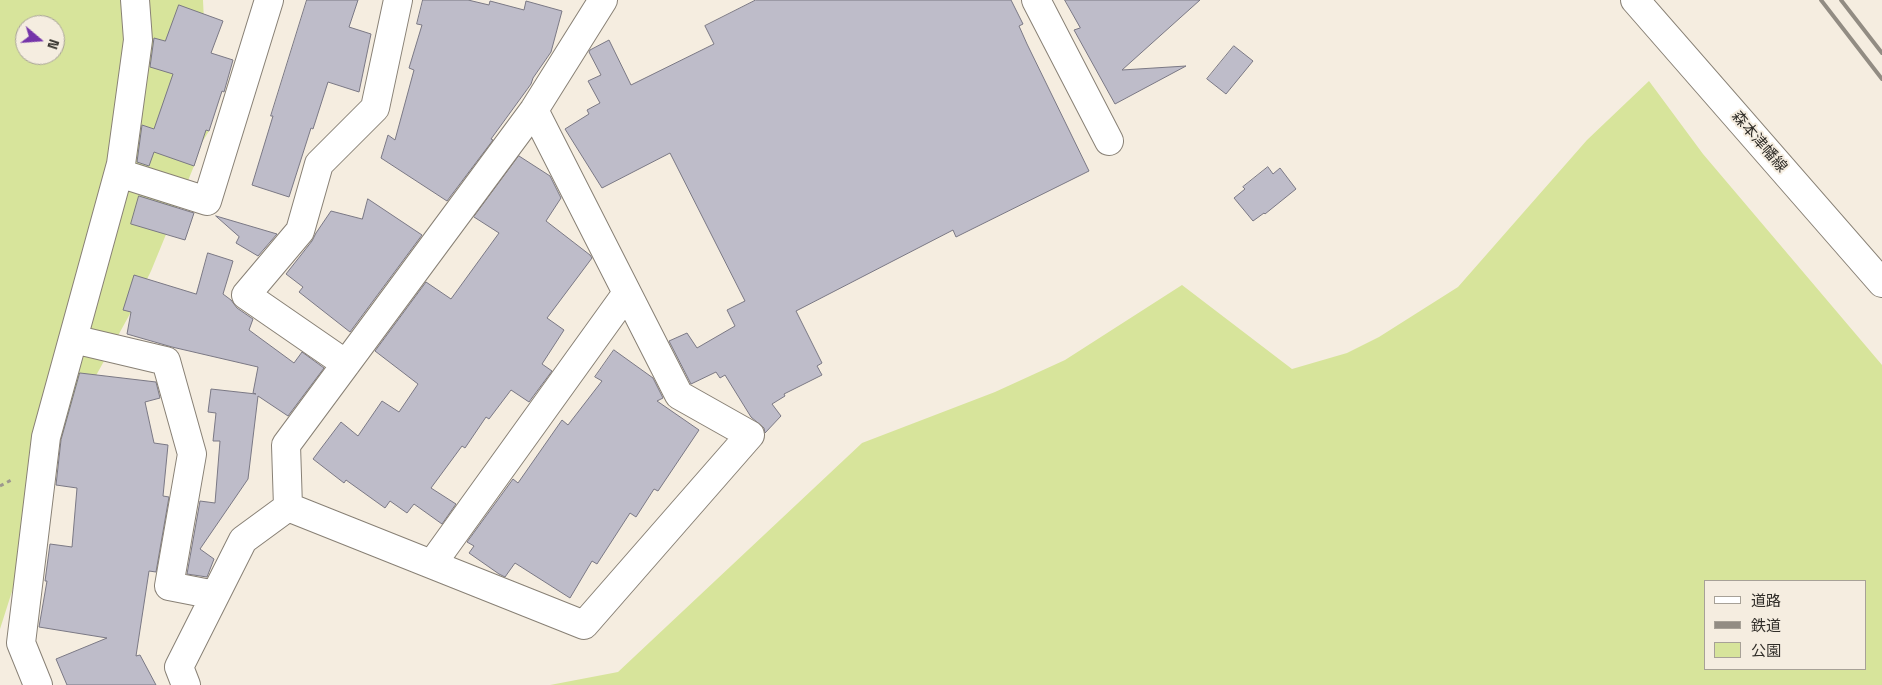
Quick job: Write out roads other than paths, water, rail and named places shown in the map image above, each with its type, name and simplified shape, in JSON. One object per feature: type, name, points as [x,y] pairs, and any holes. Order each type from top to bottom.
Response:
[{"type":"street","points":[[38,685],[22,643],[46,437],[119,173],[138,40],[135,0]]},
{"type":"street","points":[[119,173],[207,200],[269,0]]},
{"type":"street","points":[[346,364],[246,294],[300,230],[319,164],[375,108],[398,0]]},
{"type":"street","points":[[288,506],[286,445],[534,110],[600,0]]},
{"type":"street","points":[[1036,0],[1108,141]]},
{"type":"street","name":"森本津幡線","points":[[1635,0],[1882,283]]},
{"type":"street","points":[[288,506],[584,626],[750,435],[680,395],[534,110]]},
{"type":"street","points":[[432,564],[627,293]]},
{"type":"street","points":[[73,339],[166,361],[192,454],[169,586],[215,595]]},
{"type":"street","points":[[186,685],[179,668],[243,540],[288,506]]},
{"type":"railway","points":[[1821,0],[1882,79]]},
{"type":"railway","points":[[1841,0],[1882,53]]}]
